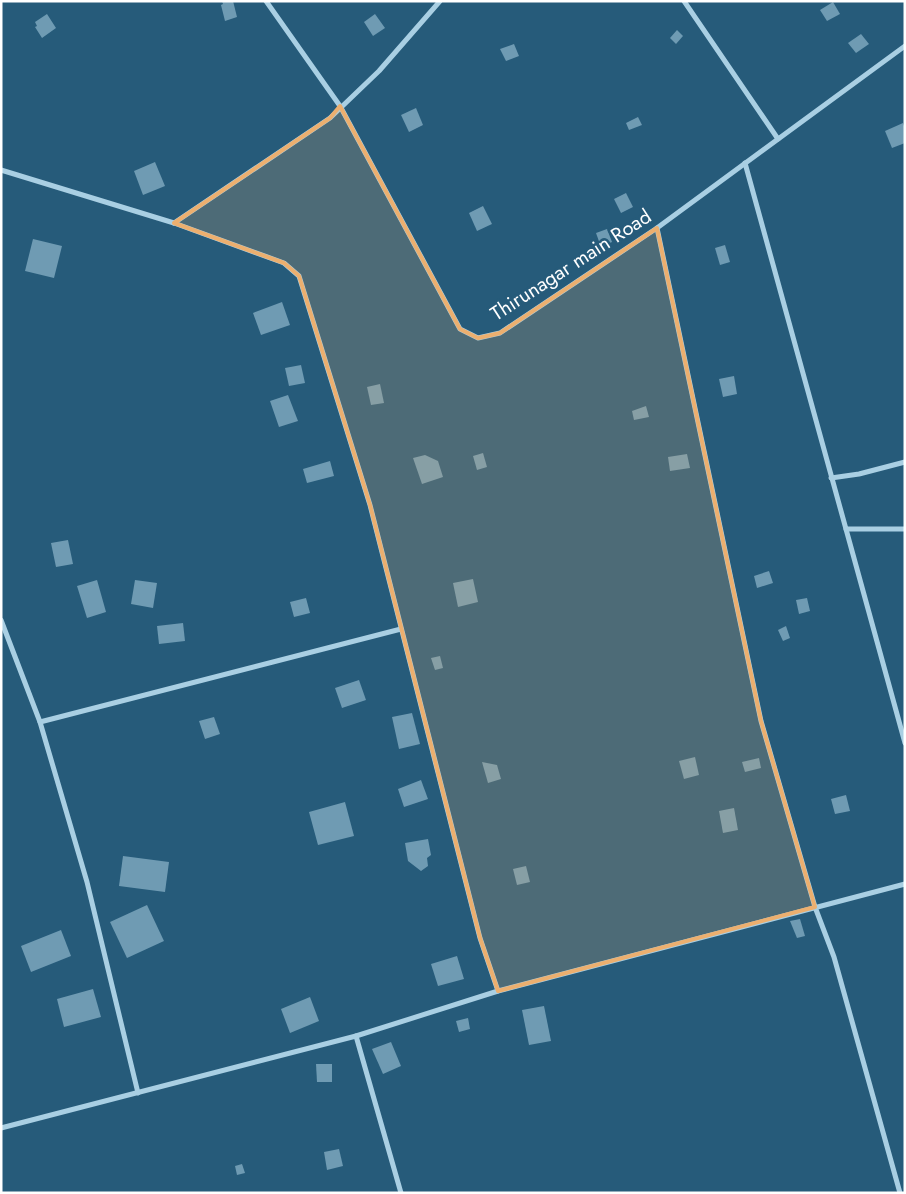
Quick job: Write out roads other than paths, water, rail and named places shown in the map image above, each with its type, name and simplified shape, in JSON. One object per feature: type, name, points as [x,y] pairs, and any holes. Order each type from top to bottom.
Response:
[{"type":"street","name":"Thirunagar main Road","points":[[266,1],[340,106],[460,329],[478,338],[500,333],[657,228],[905,46]]},
{"type":"street","points":[[174,222],[330,118],[340,106],[379,70],[440,1]]},
{"type":"street","points":[[684,1],[778,139]]},
{"type":"street","points":[[745,163],[905,743]]},
{"type":"street","points":[[1,170],[174,222],[284,263],[299,276],[370,505],[480,938],[498,991]]},
{"type":"street","points":[[657,228],[761,721],[815,907],[834,956],[900,1193]]},
{"type":"street","points":[[831,478],[859,474],[905,462]]},
{"type":"street","points":[[846,529],[905,529]]},
{"type":"street","points":[[1,620],[40,722],[87,882],[138,1093]]},
{"type":"street","points":[[40,722],[401,629]]},
{"type":"street","points":[[1,1128],[356,1036],[498,991],[905,884]]},
{"type":"street","points":[[356,1036],[401,1193]]}]
